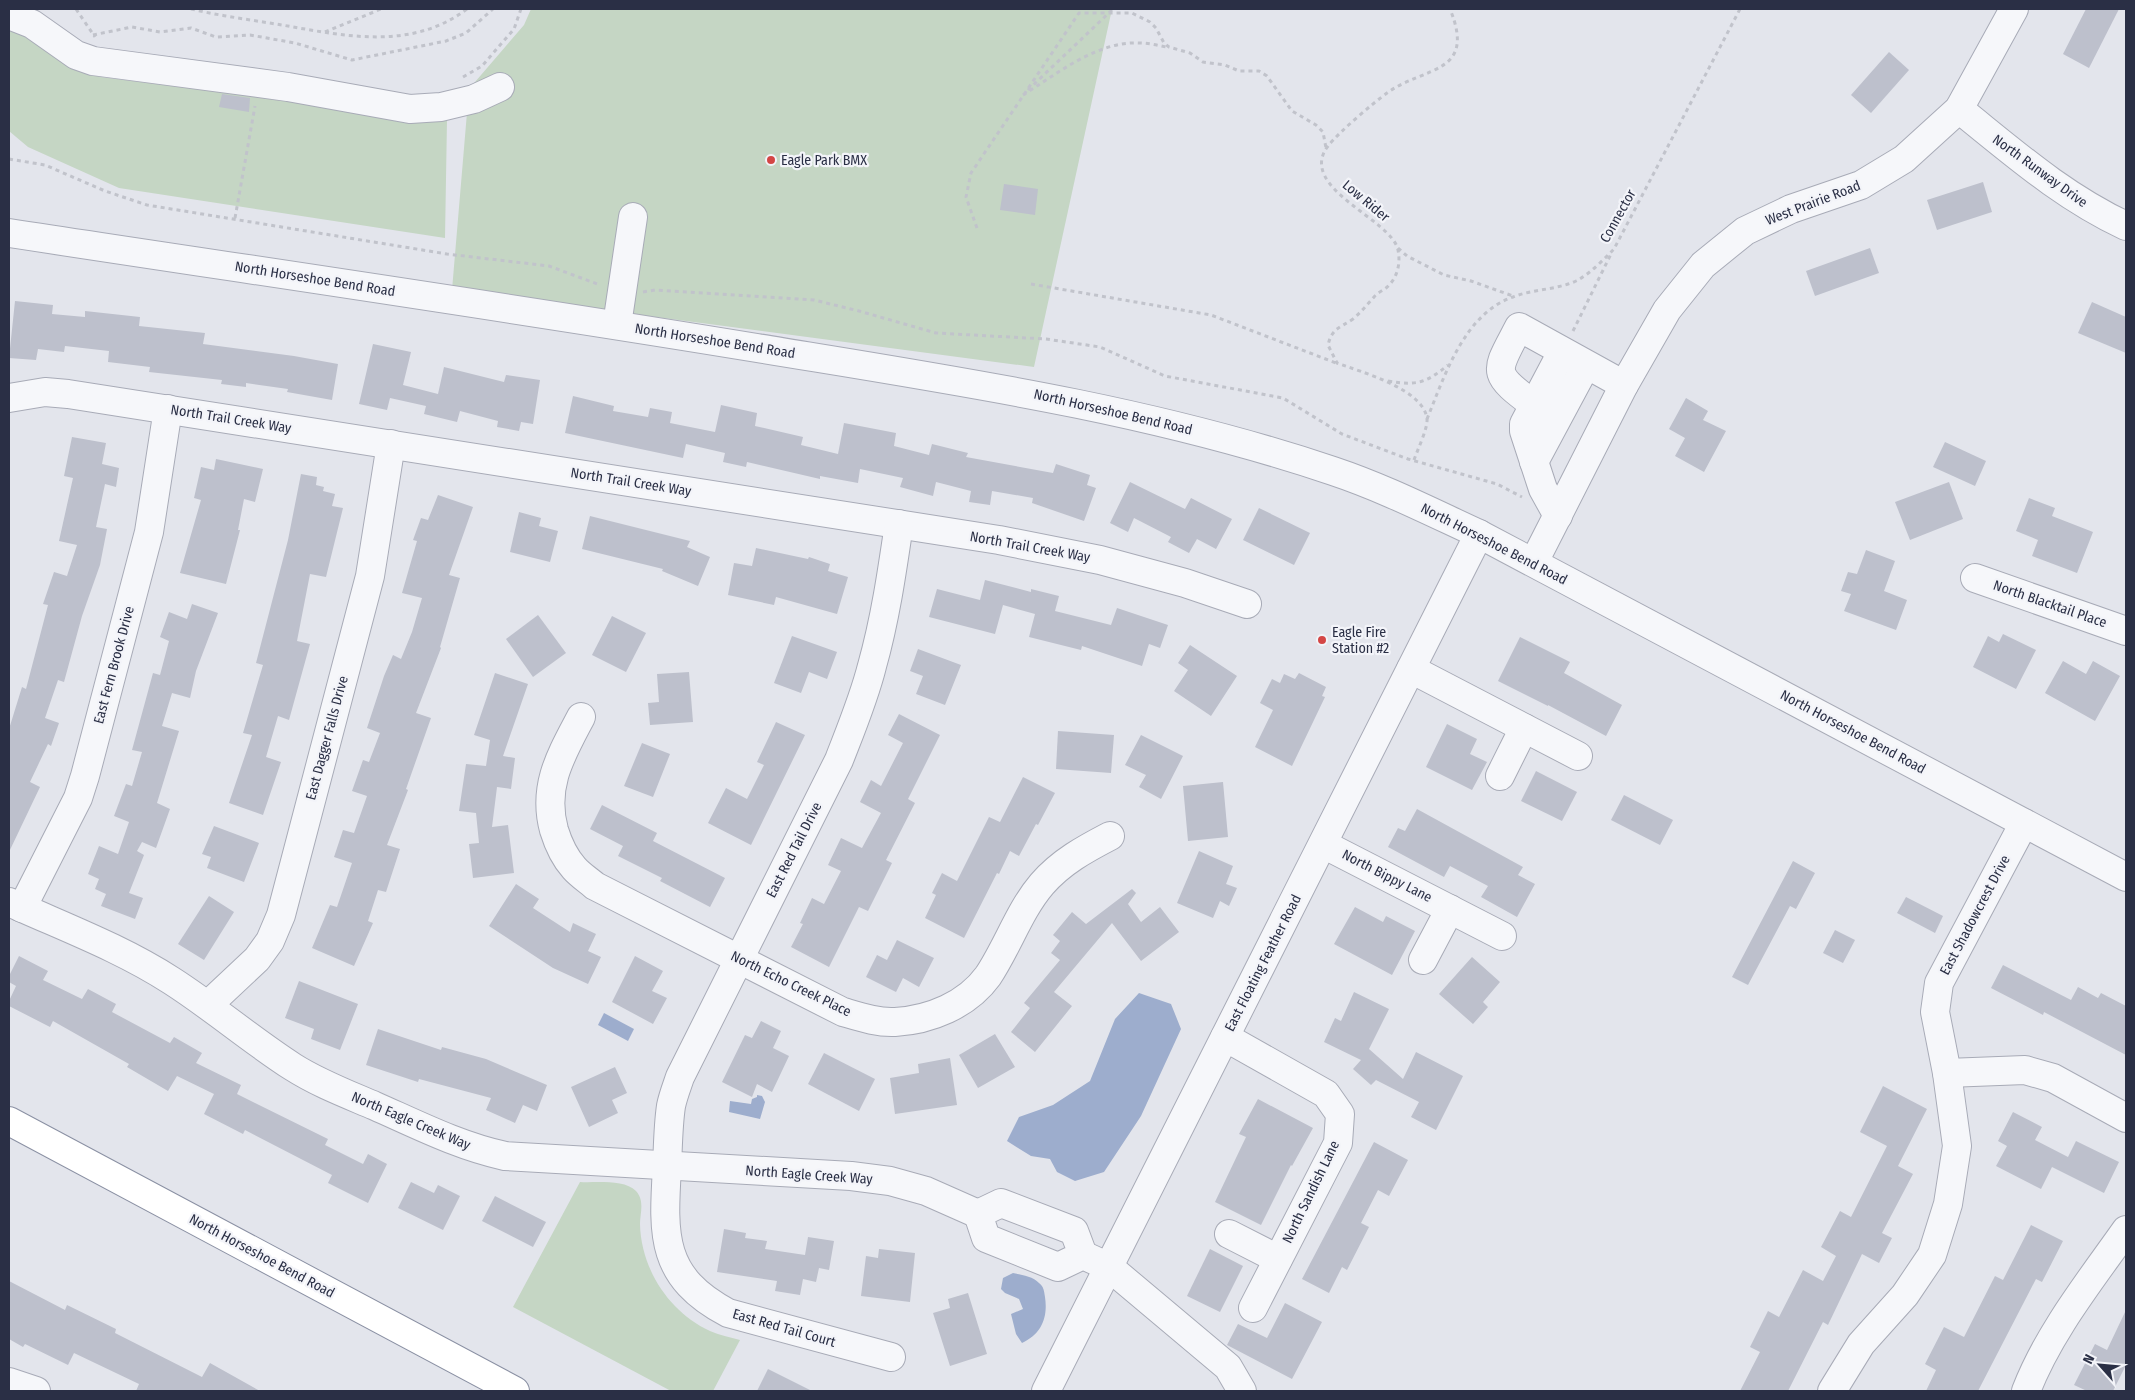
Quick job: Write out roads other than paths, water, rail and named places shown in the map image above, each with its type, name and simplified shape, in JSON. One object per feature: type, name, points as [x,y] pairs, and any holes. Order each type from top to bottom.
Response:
[{"type":"highway","name":"North Horseshoe Bend Road","points":[[9,1121],[515,1391]]},
{"type":"street","name":"West Prairie Road","points":[[1534,562],[1624,385],[1667,310],[1703,265],[1744,231],[1791,209],[1862,185],[1904,159],[1959,109],[2014,9]]},
{"type":"street","points":[[9,15],[32,24],[76,55],[93,61],[259,83],[410,109],[441,107],[474,99],[500,86]]},
{"type":"street","name":"North Runway Drive","points":[[1959,109],[2050,182],[2093,210],[2126,226]]},
{"type":"street","points":[[617,325],[632,217]]},
{"type":"street","name":"North Horseshoe Bend Road","points":[[9,233],[617,325],[1032,393],[1150,418],[1230,439],[1334,471],[1386,491],[1479,534],[2126,877]]},
{"type":"street","points":[[1534,405],[1510,387],[1501,374],[1500,363],[1519,327],[1624,385]]},
{"type":"street","points":[[1558,516],[1543,489],[1524,431],[1524,424],[1562,352]]},
{"type":"street","points":[[1534,462],[1586,365]]},
{"type":"street","name":"North Trail Creek Way","points":[[9,398],[45,392],[68,394],[998,540],[1100,560],[1185,583],[1247,604]]},
{"type":"street","name":"East Fern Brook Drive","points":[[15,905],[78,798],[149,532],[168,409]]},
{"type":"street","name":"East Dagger Falls Drive","points":[[208,1005],[257,959],[270,941],[281,915],[370,576],[391,444]]},
{"type":"street","name":"East Red Tail Drive","points":[[667,1166],[671,1105],[680,1076],[839,760],[857,714],[872,668],[883,620],[899,524]]},
{"type":"street","name":"East Floating Feather Road","points":[[1046,1391],[1479,534]]},
{"type":"street","name":"North Blacktail Place","points":[[1974,578],[2126,630]]},
{"type":"street","points":[[1411,670],[1578,756]]},
{"type":"street","name":"North Echo Creek Place","points":[[581,717],[560,758],[550,786],[550,815],[558,842],[573,868],[595,886],[843,1012],[865,1019],[894,1022],[923,1019],[948,1010],[968,996],[987,977],[1029,901],[1042,884],[1075,854],[1110,836]]},
{"type":"street","points":[[1500,776],[1524,728]]},
{"type":"street","name":"East Shadowcrest Drive","points":[[1832,1391],[1861,1344],[1905,1295],[1932,1255],[1948,1204],[1957,1146],[1947,1073],[1935,1012],[1939,983],[2024,823]]},
{"type":"street","name":"North Bippy Lane","points":[[1323,844],[1502,936]]},
{"type":"street","name":"North Eagle Creek Way","points":[[15,905],[94,938],[133,958],[208,1005],[277,1056],[314,1079],[479,1150],[506,1156],[851,1176],[890,1181],[926,1191],[978,1214]]},
{"type":"street","points":[[1423,960],[1450,909]]},
{"type":"street","name":"North Sandish Lane","points":[[1225,1037],[1326,1094],[1340,1114],[1338,1144],[1253,1308]]},
{"type":"street","points":[[1947,1073],[2025,1070],[2053,1078],[2126,1118]]},
{"type":"street","name":"East Red Tail Court","points":[[667,1166],[664,1214],[666,1240],[674,1263],[687,1284],[706,1301],[728,1312],[891,1357]]},
{"type":"street","points":[[1083,1255],[1058,1267],[986,1238],[978,1214],[1001,1203],[1074,1231],[1083,1255],[1109,1267],[1228,1367],[1242,1391]]},
{"type":"street","points":[[2026,1391],[2060,1323],[2126,1230]]},
{"type":"street","name":"North Sandish Lane","points":[[1229,1234],[1278,1259]]},
{"type":"street","points":[[9,1382],[36,1391]]},
{"type":"water","points":[[1139,993],[1171,1004],[1181,1029],[1141,1116],[1104,1172],[1075,1181],[1057,1172],[1050,1159],[1031,1156],[1007,1141],[1019,1117],[1053,1105],[1090,1081],[1115,1019]]},
{"type":"water","points":[[604,1013],[634,1029],[628,1041],[598,1025]]},
{"type":"water","points":[[757,1095],[762,1096],[765,1102],[760,1119],[729,1112],[730,1101],[751,1104],[752,1099],[757,1097]]},
{"type":"water","points":[[1013,1273],[1034,1279],[1041,1285],[1046,1304],[1044,1318],[1039,1330],[1022,1343],[1016,1334],[1011,1314],[1023,1309],[1019,1299],[1005,1293],[1001,1289],[1003,1278]]},
{"type":"place","name":"Eagle Park BMX","points":[[771,160]]},
{"type":"place","name":"Eagle Fire Station #2","points":[[1322,640]]}]
